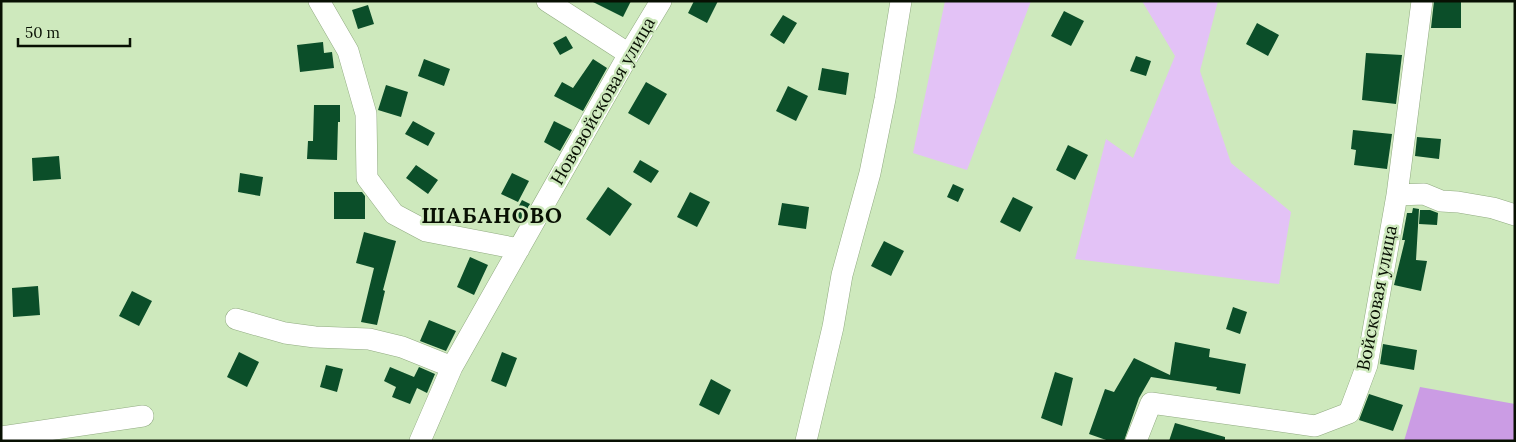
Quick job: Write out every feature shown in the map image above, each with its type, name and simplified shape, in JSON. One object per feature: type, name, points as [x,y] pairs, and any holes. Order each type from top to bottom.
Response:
[{"type":"street","points":[[319,1],[348,51],[366,114],[367,178],[394,214],[426,231],[519,249]]},
{"type":"street","points":[[547,1],[629,54]]},
{"type":"street","name":"Нововойсковая улица","points":[[420,441],[452,367],[629,54],[661,1]]},
{"type":"street","points":[[806,441],[833,327],[842,275],[872,163],[885,99],[901,1]]},
{"type":"street","name":"Войсковая улица","points":[[1136,441],[1151,403],[1315,426],[1349,413],[1367,365],[1396,195],[1422,1]]},
{"type":"street","points":[[1396,195],[1424,194],[1441,201],[1493,208],[1515,215]]},
{"type":"street","points":[[236,319],[285,333],[315,337],[369,339],[402,347],[452,367]]},
{"type":"street","points":[[1,437],[142,416]]},
{"type":"shaded area","points":[[945,1],[1031,1],[967,170],[913,153]]},
{"type":"shaded area","points":[[1142,1],[1218,1],[1200,71],[1231,163],[1291,212],[1279,284],[1075,259],[1106,139],[1133,158],[1175,56]]},
{"type":"shaded area","points":[[1420,387],[1515,404],[1515,441],[1404,441]]},
{"type":"building","points":[[591,1],[631,1],[623,17]]},
{"type":"building","points":[[694,1],[718,1],[707,23],[688,13]]},
{"type":"building","points":[[1434,1],[1461,1],[1461,28],[1431,28]]},
{"type":"building","points":[[368,5],[374,24],[358,29],[352,10]]},
{"type":"building","points":[[1064,11],[1084,21],[1071,46],[1051,36]]},
{"type":"building","points":[[783,15],[797,23],[784,44],[770,35]]},
{"type":"building","points":[[1257,23],[1279,35],[1268,56],[1246,44]]},
{"type":"building","points":[[566,36],[573,48],[560,55],[553,43]]},
{"type":"building","points":[[323,42],[324,53],[332,52],[334,68],[300,72],[297,45]]},
{"type":"building","points":[[1366,53],[1402,55],[1396,104],[1362,100]]},
{"type":"building","points":[[1136,56],[1151,61],[1146,76],[1130,71]]},
{"type":"building","points":[[424,59],[450,69],[444,86],[418,76]]},
{"type":"building","points":[[593,59],[607,68],[583,111],[554,96],[562,82],[573,88]]},
{"type":"building","points":[[822,68],[849,73],[846,95],[818,90]]},
{"type":"building","points":[[646,82],[667,94],[649,125],[628,113]]},
{"type":"building","points":[[386,85],[408,92],[401,117],[378,110]]},
{"type":"building","points":[[788,86],[808,96],[796,121],[776,111]]},
{"type":"building","points":[[314,105],[340,105],[337,160],[307,159],[308,141],[313,141]]},
{"type":"building","points":[[413,121],[435,133],[428,146],[405,134]]},
{"type":"building","points":[[554,121],[572,130],[560,151],[544,142]]},
{"type":"building","points":[[1353,130],[1392,134],[1387,169],[1354,165],[1356,150],[1351,149]]},
{"type":"building","points":[[1417,137],[1441,139],[1439,159],[1415,156]]},
{"type":"building","points":[[1068,145],[1088,155],[1075,180],[1056,170]]},
{"type":"building","points":[[59,156],[61,179],[33,181],[32,158]]},
{"type":"building","points":[[640,160],[659,171],[651,183],[633,172]]},
{"type":"building","points":[[416,165],[438,180],[428,194],[406,178]]},
{"type":"building","points":[[240,173],[263,177],[260,196],[238,192]]},
{"type":"building","points":[[512,173],[529,181],[518,202],[501,194]]},
{"type":"building","points":[[953,184],[964,189],[958,202],[947,197]]},
{"type":"building","points":[[608,187],[632,204],[610,236],[586,219]]},
{"type":"building","points":[[334,192],[362,192],[365,196],[365,219],[334,219]]},
{"type":"building","points":[[690,192],[710,202],[697,227],[677,217]]},
{"type":"building","points":[[1013,197],[1033,207],[1020,232],[1000,222]]},
{"type":"building","points":[[522,200],[530,204],[518,225],[511,221]]},
{"type":"building","points":[[782,203],[809,207],[806,229],[778,225]]},
{"type":"building","points":[[1413,208],[1419,209],[1416,260],[1427,261],[1421,291],[1394,285],[1405,240],[1402,240],[1407,213],[1412,213]]},
{"type":"building","points":[[1420,210],[1430,210],[1438,213],[1437,225],[1419,224]]},
{"type":"building","points":[[364,232],[396,241],[383,290],[385,291],[377,325],[361,322],[374,268],[356,263]]},
{"type":"building","points":[[884,241],[904,251],[891,276],[871,266]]},
{"type":"building","points":[[470,257],[488,265],[474,295],[457,287]]},
{"type":"building","points":[[38,286],[40,315],[13,317],[12,288]]},
{"type":"building","points":[[132,291],[152,301],[139,326],[119,316]]},
{"type":"building","points":[[1233,307],[1247,312],[1240,334],[1226,329]]},
{"type":"building","points":[[429,320],[456,331],[446,351],[420,341]]},
{"type":"building","points":[[1175,342],[1210,349],[1209,357],[1246,364],[1240,394],[1216,390],[1217,387],[1151,377],[1139,398],[1124,441],[1109,441],[1089,434],[1105,389],[1114,392],[1134,358],[1170,375]]},
{"type":"building","points":[[1383,344],[1417,350],[1414,370],[1380,364]]},
{"type":"building","points":[[239,352],[259,362],[247,387],[227,377]]},
{"type":"building","points":[[502,352],[517,358],[506,387],[491,381]]},
{"type":"building","points":[[326,365],[343,369],[337,392],[320,387]]},
{"type":"building","points":[[390,367],[414,377],[419,367],[435,374],[427,393],[417,388],[410,404],[392,397],[396,387],[384,381]]},
{"type":"building","points":[[1055,372],[1073,378],[1062,426],[1041,418]]},
{"type":"building","points":[[711,379],[731,390],[719,415],[699,405]]},
{"type":"building","points":[[1369,394],[1403,405],[1393,431],[1359,420]]},
{"type":"building","points":[[1175,423],[1225,437],[1225,441],[1169,441]]},
{"type":"district","name":"ШАБАНОВО","points":[[492,215]]}]
